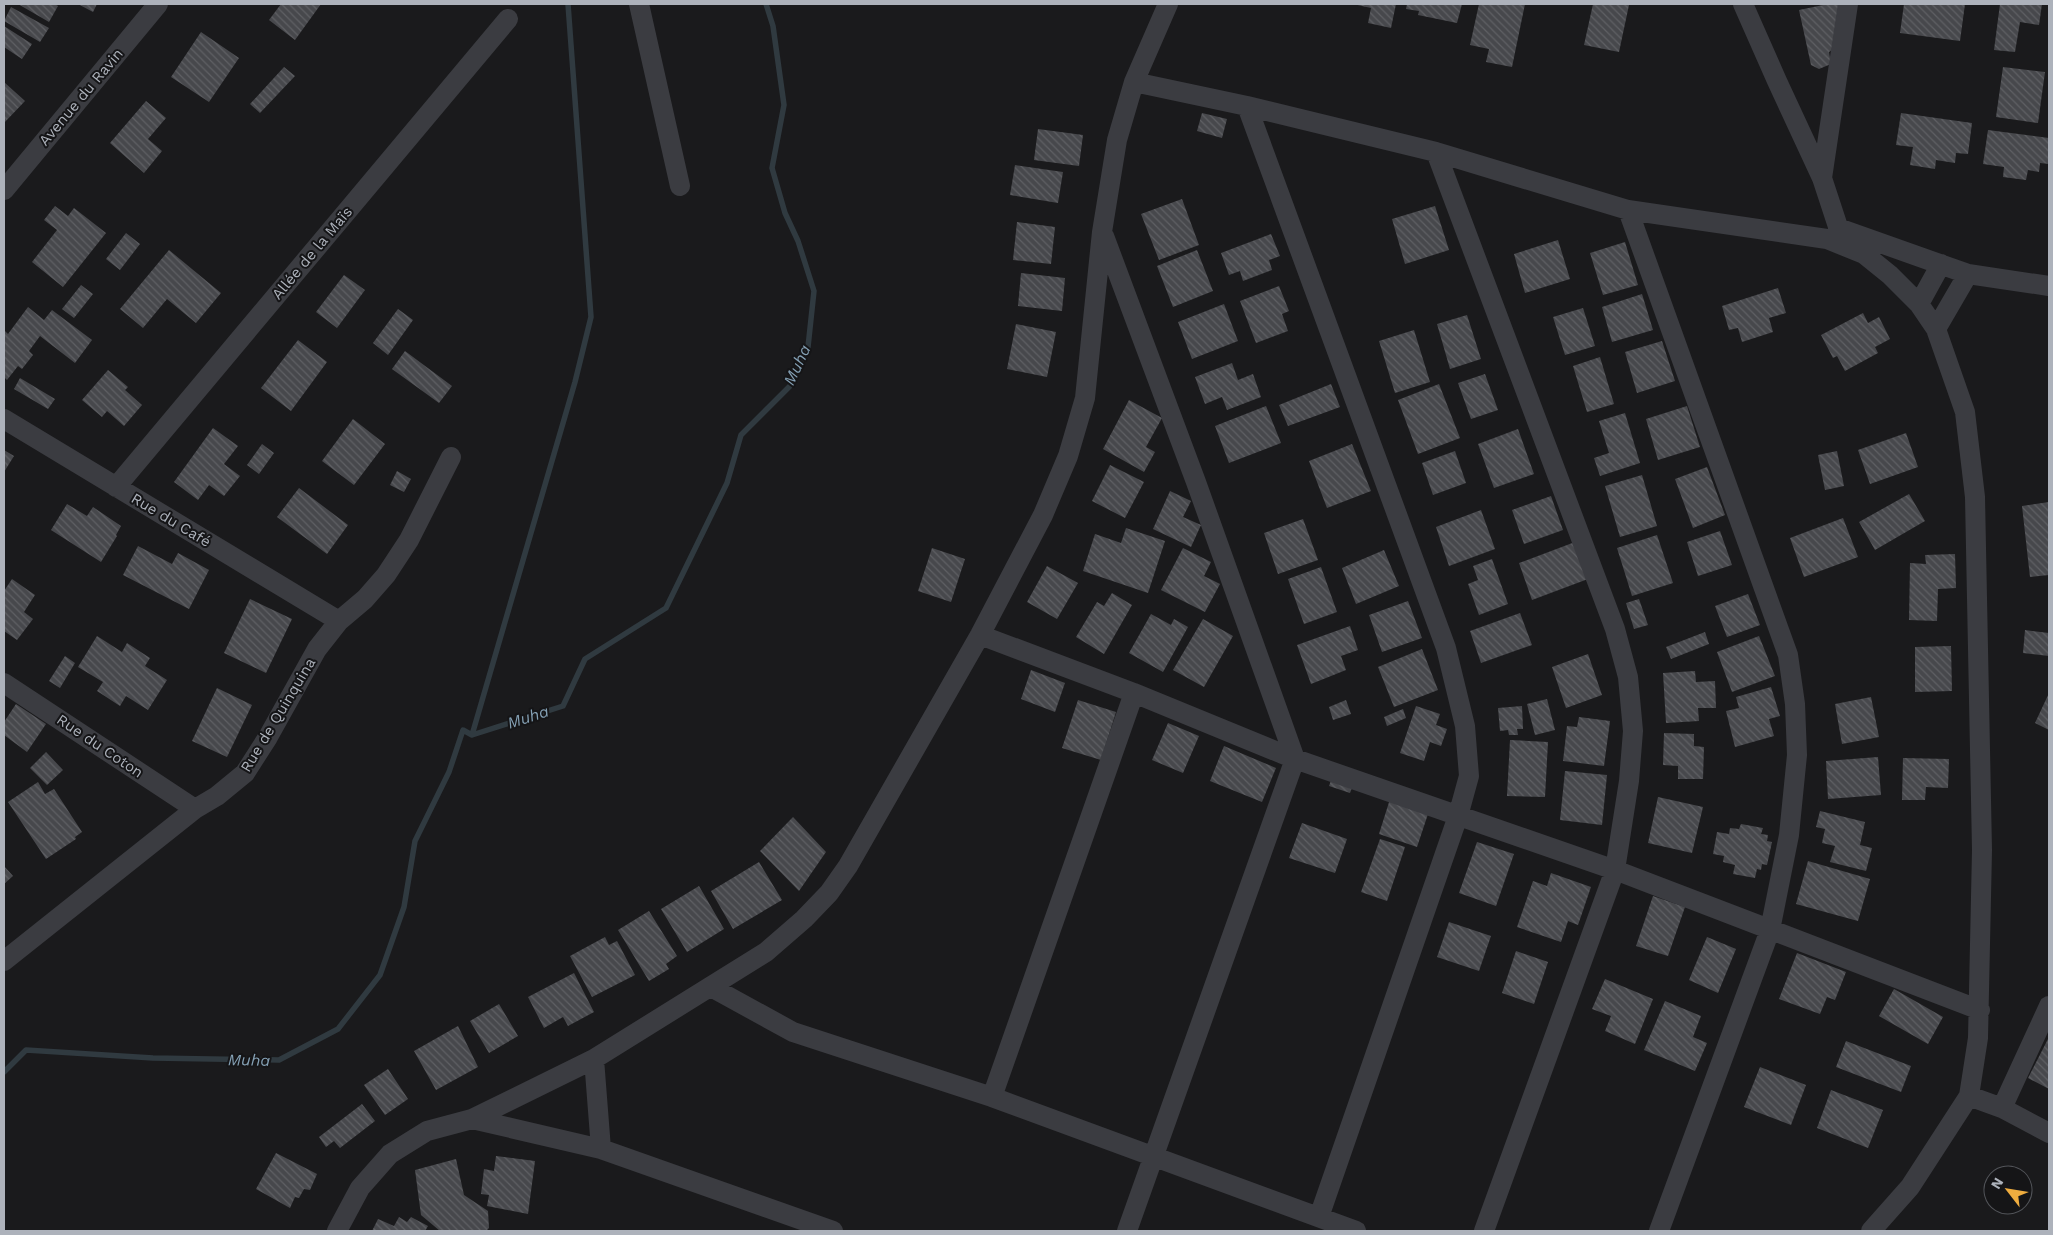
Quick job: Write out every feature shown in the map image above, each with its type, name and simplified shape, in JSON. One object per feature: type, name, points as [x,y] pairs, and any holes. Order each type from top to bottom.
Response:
[{"type":"street","name":"Avenue du Ravin","points":[[4,190],[158,4]]},
{"type":"street","points":[[639,4],[680,186]]},
{"type":"street","points":[[337,1231],[360,1188],[390,1154],[427,1131],[472,1119],[594,1059],[711,987],[766,952],[804,919],[829,893],[848,866],[980,635],[1043,515],[1068,456],[1085,398],[1102,232],[1117,140],[1134,82],[1168,4]]},
{"type":"street","points":[[1744,4],[1822,178],[1841,236],[1890,275],[1919,304],[1936,329],[1965,412],[1975,497],[1982,850],[1980,1010],[1969,1096],[1910,1187],[1871,1231]]},
{"type":"street","points":[[1822,178],[1848,4]]},
{"type":"street","name":"Allée de la Maïs","points":[[116,488],[508,19]]},
{"type":"street","points":[[1134,82],[1247,106],[1436,152],[1628,210],[1827,239],[1841,236],[1941,264],[1968,274],[2049,286]]},
{"type":"street","points":[[1247,106],[1446,648],[1465,726],[1469,776],[1458,816],[1319,1217]]},
{"type":"street","points":[[1436,152],[1615,628],[1628,677],[1633,731],[1629,781],[1615,870],[1484,1231]]},
{"type":"street","points":[[1628,210],[1788,655],[1795,704],[1797,755],[1788,835],[1770,930],[1659,1231]]},
{"type":"street","points":[[1102,232],[1192,473],[1295,759],[1127,1231]]},
{"type":"street","points":[[1919,304],[1941,264]]},
{"type":"street","points":[[1936,329],[1968,274]]},
{"type":"street","name":"Rue du Café","points":[[4,419],[339,621]]},
{"type":"street","name":"Rue de Quinquina","points":[[4,961],[195,810],[217,796],[245,773],[268,737],[317,649],[339,621],[365,599],[386,575],[409,540],[451,457]]},
{"type":"street","points":[[980,635],[1134,693],[1295,759],[1615,870],[1980,1010]]},
{"type":"street","name":"Rue du Coton","points":[[4,683],[195,810]]},
{"type":"street","points":[[992,1097],[1134,693]]},
{"type":"street","points":[[711,987],[793,1032],[992,1097],[1356,1231]]},
{"type":"street","points":[[2002,1108],[2049,1006]]},
{"type":"street","points":[[594,1059],[600,1149]]},
{"type":"street","points":[[1969,1096],[2002,1108],[2049,1133]]},
{"type":"street","points":[[472,1119],[600,1149],[833,1231]]},
{"type":"building","points":[[18,4],[54,4],[58,6],[49,22]]},
{"type":"building","points":[[78,4],[97,4],[93,12]]},
{"type":"building","points":[[281,4],[321,4],[295,40],[269,20]]},
{"type":"building","points":[[1353,4],[1396,4],[1391,28],[1368,23],[1371,8]]},
{"type":"building","points":[[1407,4],[1462,4],[1457,23],[1418,15],[1419,11],[1406,9]]},
{"type":"building","points":[[1479,4],[1525,4],[1512,67],[1486,62],[1489,49],[1470,45]]},
{"type":"building","points":[[1593,4],[1629,5],[1619,52],[1584,45]]},
{"type":"building","points":[[1828,4],[1839,4],[1839,45],[1829,52],[1831,64],[1819,69],[1811,65],[1799,10]]},
{"type":"building","points":[[1904,4],[1965,4],[1960,41],[1900,33]]},
{"type":"building","points":[[2000,4],[2042,4],[2039,25],[2020,22],[2015,52],[1994,50]]},
{"type":"building","points":[[11,7],[49,28],[40,42],[4,21]]},
{"type":"building","points":[[4,26],[32,44],[22,59],[4,47]]},
{"type":"building","points":[[201,32],[239,58],[209,102],[171,77]]},
{"type":"building","points":[[284,67],[295,76],[260,113],[250,104]]},
{"type":"building","points":[[2003,67],[2045,72],[2038,123],[1996,117]]},
{"type":"building","points":[[4,82],[25,101],[4,123]]},
{"type":"building","points":[[146,101],[166,118],[148,139],[162,151],[144,173],[110,143]]},
{"type":"building","points":[[1202,113],[1227,119],[1222,138],[1197,131]]},
{"type":"building","points":[[1901,113],[1972,123],[1968,154],[1956,153],[1955,163],[1936,160],[1935,169],[1910,165],[1913,147],[1896,145]]},
{"type":"building","points":[[1038,129],[1083,135],[1079,166],[1034,160]]},
{"type":"building","points":[[1988,130],[2049,138],[2049,164],[2040,163],[2039,172],[2028,170],[2026,180],[2003,177],[2004,167],[1983,164]]},
{"type":"building","points":[[1015,165],[1063,172],[1058,203],[1010,195]]},
{"type":"building","points":[[1182,199],[1199,245],[1159,260],[1141,214]]},
{"type":"building","points":[[55,206],[68,216],[74,208],[106,233],[63,287],[32,262],[57,230],[44,220]]},
{"type":"building","points":[[1435,206],[1449,250],[1405,264],[1392,219]]},
{"type":"building","points":[[1017,222],[1055,227],[1051,264],[1013,260]]},
{"type":"building","points":[[126,233],[140,244],[120,270],[106,259]]},
{"type":"building","points":[[1271,234],[1280,256],[1269,260],[1272,270],[1243,281],[1240,271],[1229,275],[1221,253]]},
{"type":"building","points":[[1558,240],[1570,279],[1525,293],[1514,254]]},
{"type":"building","points":[[1625,242],[1638,285],[1603,295],[1590,253]]},
{"type":"building","points":[[169,250],[221,293],[196,323],[167,299],[143,328],[120,309]]},
{"type":"building","points":[[1197,250],[1213,291],[1173,307],[1157,266]]},
{"type":"building","points":[[1021,273],[1065,278],[1062,311],[1018,306]]},
{"type":"building","points":[[344,275],[365,290],[337,328],[316,312]]},
{"type":"building","points":[[81,285],[93,294],[74,318],[62,309]]},
{"type":"building","points":[[1279,286],[1289,311],[1282,314],[1288,331],[1256,343],[1240,301]]},
{"type":"building","points":[[1778,288],[1786,313],[1769,318],[1773,332],[1742,342],[1738,328],[1729,330],[1722,306]]},
{"type":"building","points":[[1642,294],[1653,330],[1612,342],[1602,307]]},
{"type":"building","points":[[1224,304],[1238,341],[1192,359],[1178,322]]},
{"type":"building","points":[[28,307],[44,320],[52,310],[92,340],[75,363],[40,336],[29,351],[33,355],[22,369],[18,366],[7,380],[4,377],[4,330],[8,334]]},
{"type":"building","points":[[1583,308],[1595,346],[1565,355],[1553,317]]},
{"type":"building","points":[[398,309],[413,320],[388,355],[373,343]]},
{"type":"building","points":[[1863,313],[1868,323],[1879,317],[1890,339],[1875,347],[1878,353],[1845,371],[1837,356],[1833,358],[1821,335]]},
{"type":"building","points":[[1467,315],[1481,359],[1450,369],[1437,324]]},
{"type":"building","points":[[1016,324],[1056,332],[1047,377],[1007,369]]},
{"type":"building","points":[[1414,330],[1430,382],[1395,393],[1379,341]]},
{"type":"building","points":[[298,340],[327,362],[291,411],[261,388]]},
{"type":"building","points":[[1662,341],[1675,381],[1637,393],[1625,352]]},
{"type":"building","points":[[405,351],[452,386],[439,403],[392,369]]},
{"type":"building","points":[[1600,357],[1614,404],[1587,412],[1573,366]]},
{"type":"building","points":[[1232,363],[1238,380],[1253,374],[1261,397],[1227,410],[1222,397],[1205,404],[1195,377]]},
{"type":"building","points":[[108,370],[128,387],[125,390],[142,405],[124,426],[107,411],[102,417],[82,400]]},
{"type":"building","points":[[1485,374],[1498,410],[1471,419],[1458,383]]},
{"type":"building","points":[[20,378],[55,399],[48,409],[14,389]]},
{"type":"building","points":[[1331,384],[1340,407],[1288,426],[1279,405]]},
{"type":"building","points":[[1439,384],[1460,438],[1418,454],[1398,400]]},
{"type":"building","points":[[1129,400],[1162,418],[1146,447],[1155,452],[1144,472],[1103,449]]},
{"type":"building","points":[[1266,406],[1281,443],[1229,463],[1215,426]]},
{"type":"building","points":[[1687,406],[1700,447],[1658,460],[1646,419]]},
{"type":"building","points":[[1625,413],[1640,463],[1600,476],[1594,458],[1609,453],[1599,421]]},
{"type":"building","points":[[353,419],[385,444],[354,485],[322,461]]},
{"type":"building","points":[[213,428],[238,446],[224,464],[240,476],[224,496],[209,485],[198,500],[174,482]]},
{"type":"building","points":[[1518,429],[1534,474],[1494,488],[1478,444]]},
{"type":"building","points":[[1906,433],[1918,467],[1870,484],[1858,450]]},
{"type":"building","points":[[262,444],[274,453],[259,474],[247,465]]},
{"type":"building","points":[[1352,444],[1371,491],[1327,508],[1309,461]]},
{"type":"building","points":[[4,450],[14,456],[4,472]]},
{"type":"building","points":[[1455,451],[1466,483],[1433,495],[1422,463]]},
{"type":"building","points":[[1837,451],[1844,486],[1825,490],[1818,455]]},
{"type":"building","points":[[1110,465],[1144,482],[1125,518],[1092,501]]},
{"type":"building","points":[[1707,467],[1725,515],[1693,528],[1675,479]]},
{"type":"building","points":[[397,471],[411,479],[404,492],[390,485]]},
{"type":"building","points":[[1642,475],[1657,526],[1620,537],[1605,486]]},
{"type":"building","points":[[299,488],[348,525],[327,554],[277,517]]},
{"type":"building","points":[[1170,491],[1191,501],[1183,517],[1201,525],[1191,547],[1153,529]]},
{"type":"building","points":[[1909,494],[1925,521],[1875,550],[1859,522]]},
{"type":"building","points":[[1551,496],[1563,530],[1524,544],[1512,510]]},
{"type":"building","points":[[2049,502],[2049,575],[2030,577],[2022,506]]},
{"type":"building","points":[[67,504],[87,516],[93,507],[121,526],[101,562],[51,530]]},
{"type":"building","points":[[1481,510],[1495,549],[1449,566],[1436,527]]},
{"type":"building","points":[[1843,518],[1858,557],[1804,577],[1790,538]]},
{"type":"building","points":[[1303,519],[1318,560],[1278,574],[1264,533]]},
{"type":"building","points":[[1126,528],[1165,541],[1148,593],[1083,571],[1095,534],[1121,543]]},
{"type":"building","points":[[1720,531],[1732,565],[1698,576],[1687,542]]},
{"type":"building","points":[[1657,535],[1673,583],[1632,596],[1617,548]]},
{"type":"building","points":[[1575,542],[1588,579],[1532,600],[1519,563]]},
{"type":"building","points":[[138,546],[172,564],[178,553],[209,570],[189,609],[123,575]]},
{"type":"building","points":[[932,548],[965,559],[951,602],[918,591]]},
{"type":"building","points":[[1183,548],[1211,562],[1204,576],[1220,584],[1205,612],[1161,590]]},
{"type":"building","points":[[1384,550],[1399,586],[1356,604],[1342,568]]},
{"type":"building","points":[[1955,554],[1956,588],[1938,589],[1937,621],[1909,620],[1910,563],[1926,564],[1925,555]]},
{"type":"building","points":[[1492,559],[1508,604],[1479,615],[1468,584],[1478,580],[1473,566]]},
{"type":"building","points":[[1047,566],[1078,583],[1057,619],[1027,602]]},
{"type":"building","points":[[1321,567],[1337,612],[1304,624],[1288,579]]},
{"type":"building","points":[[12,579],[35,595],[24,612],[33,619],[17,640],[4,631],[4,591]]},
{"type":"building","points":[[1112,593],[1132,605],[1104,654],[1076,637],[1097,602],[1104,606]]},
{"type":"building","points":[[1748,594],[1760,625],[1727,637],[1715,606]]},
{"type":"building","points":[[250,599],[292,619],[266,673],[224,653]]},
{"type":"building","points":[[1639,599],[1648,625],[1634,629],[1626,603]]},
{"type":"building","points":[[1408,601],[1422,638],[1382,652],[1369,615]]},
{"type":"building","points":[[1520,613],[1532,645],[1481,663],[1470,631]]},
{"type":"building","points":[[1151,614],[1171,625],[1174,619],[1188,627],[1163,672],[1129,653]]},
{"type":"building","points":[[1203,619],[1233,636],[1204,687],[1173,670]]},
{"type":"building","points":[[1350,626],[1358,650],[1341,656],[1346,670],[1311,684],[1297,645]]},
{"type":"building","points":[[2025,630],[2049,633],[2049,656],[2023,653]]},
{"type":"building","points":[[1705,632],[1709,644],[1671,659],[1666,647]]},
{"type":"building","points":[[97,636],[122,652],[127,643],[150,658],[145,666],[167,680],[148,710],[126,696],[120,706],[97,691],[103,682],[78,667]]},
{"type":"building","points":[[1759,636],[1775,676],[1732,692],[1717,652]]},
{"type":"building","points":[[1951,646],[1952,691],[1915,692],[1915,647]]},
{"type":"building","points":[[1422,649],[1438,690],[1394,707],[1378,667]]},
{"type":"building","points":[[1588,654],[1602,695],[1566,708],[1552,667]]},
{"type":"building","points":[[65,656],[75,663],[60,688],[49,681]]},
{"type":"building","points":[[1031,670],[1065,683],[1055,712],[1021,699]]},
{"type":"building","points":[[1695,671],[1696,682],[1715,681],[1716,708],[1698,708],[1699,721],[1666,723],[1663,673]]},
{"type":"building","points":[[1771,687],[1780,716],[1769,719],[1774,736],[1735,747],[1726,711],[1739,708],[1736,697]]},
{"type":"building","points":[[217,688],[252,705],[227,757],[192,741]]},
{"type":"building","points":[[2049,693],[2049,730],[2035,723]]},
{"type":"building","points":[[1871,697],[1879,737],[1842,744],[1835,704]]},
{"type":"building","points":[[1547,699],[1555,730],[1535,735],[1527,704]]},
{"type":"building","points":[[1078,700],[1116,712],[1101,760],[1062,748]]},
{"type":"building","points":[[1346,700],[1351,714],[1333,720],[1329,707]]},
{"type":"building","points":[[16,704],[46,724],[27,752],[4,735],[4,722]]},
{"type":"building","points":[[1416,706],[1440,714],[1436,725],[1447,729],[1441,746],[1430,742],[1424,761],[1400,753]]},
{"type":"building","points":[[1522,706],[1523,729],[1517,729],[1518,735],[1509,735],[1508,730],[1500,731],[1498,708]]},
{"type":"building","points":[[1403,709],[1406,718],[1387,726],[1384,717]]},
{"type":"building","points":[[1579,717],[1610,721],[1604,766],[1563,761],[1567,726],[1577,727]]},
{"type":"building","points":[[1168,723],[1199,736],[1183,773],[1152,760]]},
{"type":"building","points":[[1664,733],[1694,734],[1694,746],[1704,747],[1703,779],[1678,779],[1678,766],[1663,765]]},
{"type":"building","points":[[1510,740],[1548,742],[1545,797],[1507,796]]},
{"type":"building","points":[[1224,746],[1276,768],[1262,802],[1210,781]]},
{"type":"building","points":[[46,752],[63,770],[47,785],[30,768]]},
{"type":"building","points":[[1878,757],[1881,795],[1828,799],[1826,761]]},
{"type":"building","points":[[1903,758],[1949,759],[1948,788],[1926,787],[1925,800],[1902,800]]},
{"type":"building","points":[[1565,771],[1607,775],[1602,825],[1560,820]]},
{"type":"building","points":[[1334,772],[1355,780],[1350,793],[1329,786]]},
{"type":"building","points":[[38,782],[45,794],[54,789],[82,832],[75,837],[76,839],[46,859],[8,802]]},
{"type":"building","points":[[1658,797],[1703,807],[1692,853],[1648,843]]},
{"type":"building","points":[[1390,799],[1429,811],[1417,847],[1379,834]]},
{"type":"building","points":[[1820,811],[1865,822],[1860,845],[1872,848],[1866,871],[1830,862],[1835,846],[1822,843],[1825,829],[1816,827]]},
{"type":"building","points":[[793,817],[826,852],[799,891],[760,851]]},
{"type":"building","points":[[1302,823],[1347,839],[1335,873],[1289,858]]},
{"type":"building","points":[[1741,824],[1763,828],[1761,834],[1768,835],[1767,841],[1772,842],[1767,865],[1762,864],[1761,870],[1757,869],[1755,878],[1733,874],[1735,865],[1723,862],[1724,856],[1713,854],[1717,832],[1729,834],[1730,828],[1739,829]]},
{"type":"building","points":[[1380,839],[1405,847],[1387,901],[1361,892]]},
{"type":"building","points":[[1477,842],[1514,854],[1496,906],[1459,893]]},
{"type":"building","points":[[1808,861],[1870,879],[1858,921],[1796,904]]},
{"type":"building","points":[[759,862],[782,900],[733,929],[711,891]]},
{"type":"building","points":[[4,866],[13,876],[4,884]]},
{"type":"building","points":[[1551,873],[1591,887],[1578,925],[1568,921],[1561,942],[1517,927],[1533,881],[1547,886]]},
{"type":"building","points":[[699,886],[724,929],[687,952],[661,909]]},
{"type":"building","points":[[1653,896],[1685,907],[1668,956],[1636,946]]},
{"type":"building","points":[[649,911],[677,956],[666,964],[669,969],[649,981],[618,930]]},
{"type":"building","points":[[1449,922],[1491,936],[1479,971],[1437,957]]},
{"type":"building","points":[[605,937],[609,945],[617,941],[635,975],[592,997],[570,956]]},
{"type":"building","points":[[1707,937],[1736,949],[1718,993],[1689,980]]},
{"type":"building","points":[[1516,951],[1548,962],[1534,1004],[1502,993]]},
{"type":"building","points":[[1797,953],[1846,972],[1835,1000],[1827,997],[1820,1014],[1779,999]]},
{"type":"building","points":[[574,973],[594,1012],[568,1026],[563,1017],[544,1028],[528,997]]},
{"type":"building","points":[[1605,979],[1653,999],[1635,1044],[1605,1031],[1611,1016],[1592,1009]]},
{"type":"building","points":[[1894,989],[1943,1017],[1928,1044],[1879,1016]]},
{"type":"building","points":[[1665,1001],[1701,1016],[1693,1037],[1707,1043],[1695,1071],[1644,1050]]},
{"type":"building","points":[[499,1004],[518,1036],[489,1053],[470,1021]]},
{"type":"building","points":[[458,1026],[478,1067],[436,1090],[414,1051]]},
{"type":"building","points":[[2049,1037],[2049,1089],[2028,1078]]},
{"type":"building","points":[[1846,1041],[1911,1066],[1901,1092],[1836,1067]]},
{"type":"building","points":[[1760,1067],[1806,1085],[1791,1125],[1744,1107]]},
{"type":"building","points":[[388,1069],[408,1099],[385,1115],[364,1085]]},
{"type":"building","points":[[1831,1090],[1883,1110],[1868,1148],[1817,1128]]},
{"type":"building","points":[[362,1104],[375,1121],[340,1148],[334,1141],[326,1147],[319,1137]]},
{"type":"building","points":[[276,1153],[317,1174],[310,1190],[304,1189],[299,1198],[295,1197],[290,1208],[256,1189]]},
{"type":"building","points":[[496,1156],[535,1161],[528,1214],[487,1206],[489,1195],[481,1194],[484,1169],[494,1171]]},
{"type":"building","points":[[456,1159],[464,1195],[488,1211],[489,1228],[486,1231],[440,1231],[421,1215],[415,1170]]},
{"type":"building","points":[[399,1217],[407,1222],[411,1217],[428,1226],[425,1231],[372,1231],[378,1219],[394,1226]]},
{"type":"waterway","points":[[472,735],[575,382],[591,317],[568,4]]},
{"type":"waterway","name":"Muha","points":[[4,1072],[26,1050],[153,1058],[279,1060],[338,1029],[380,975],[404,907],[415,841],[449,772],[463,730],[472,735],[563,706],[585,659],[666,608],[727,483],[741,435],[790,386],[808,347],[814,291],[798,241],[785,213],[772,168],[784,105],[773,26],[766,4]]}]
